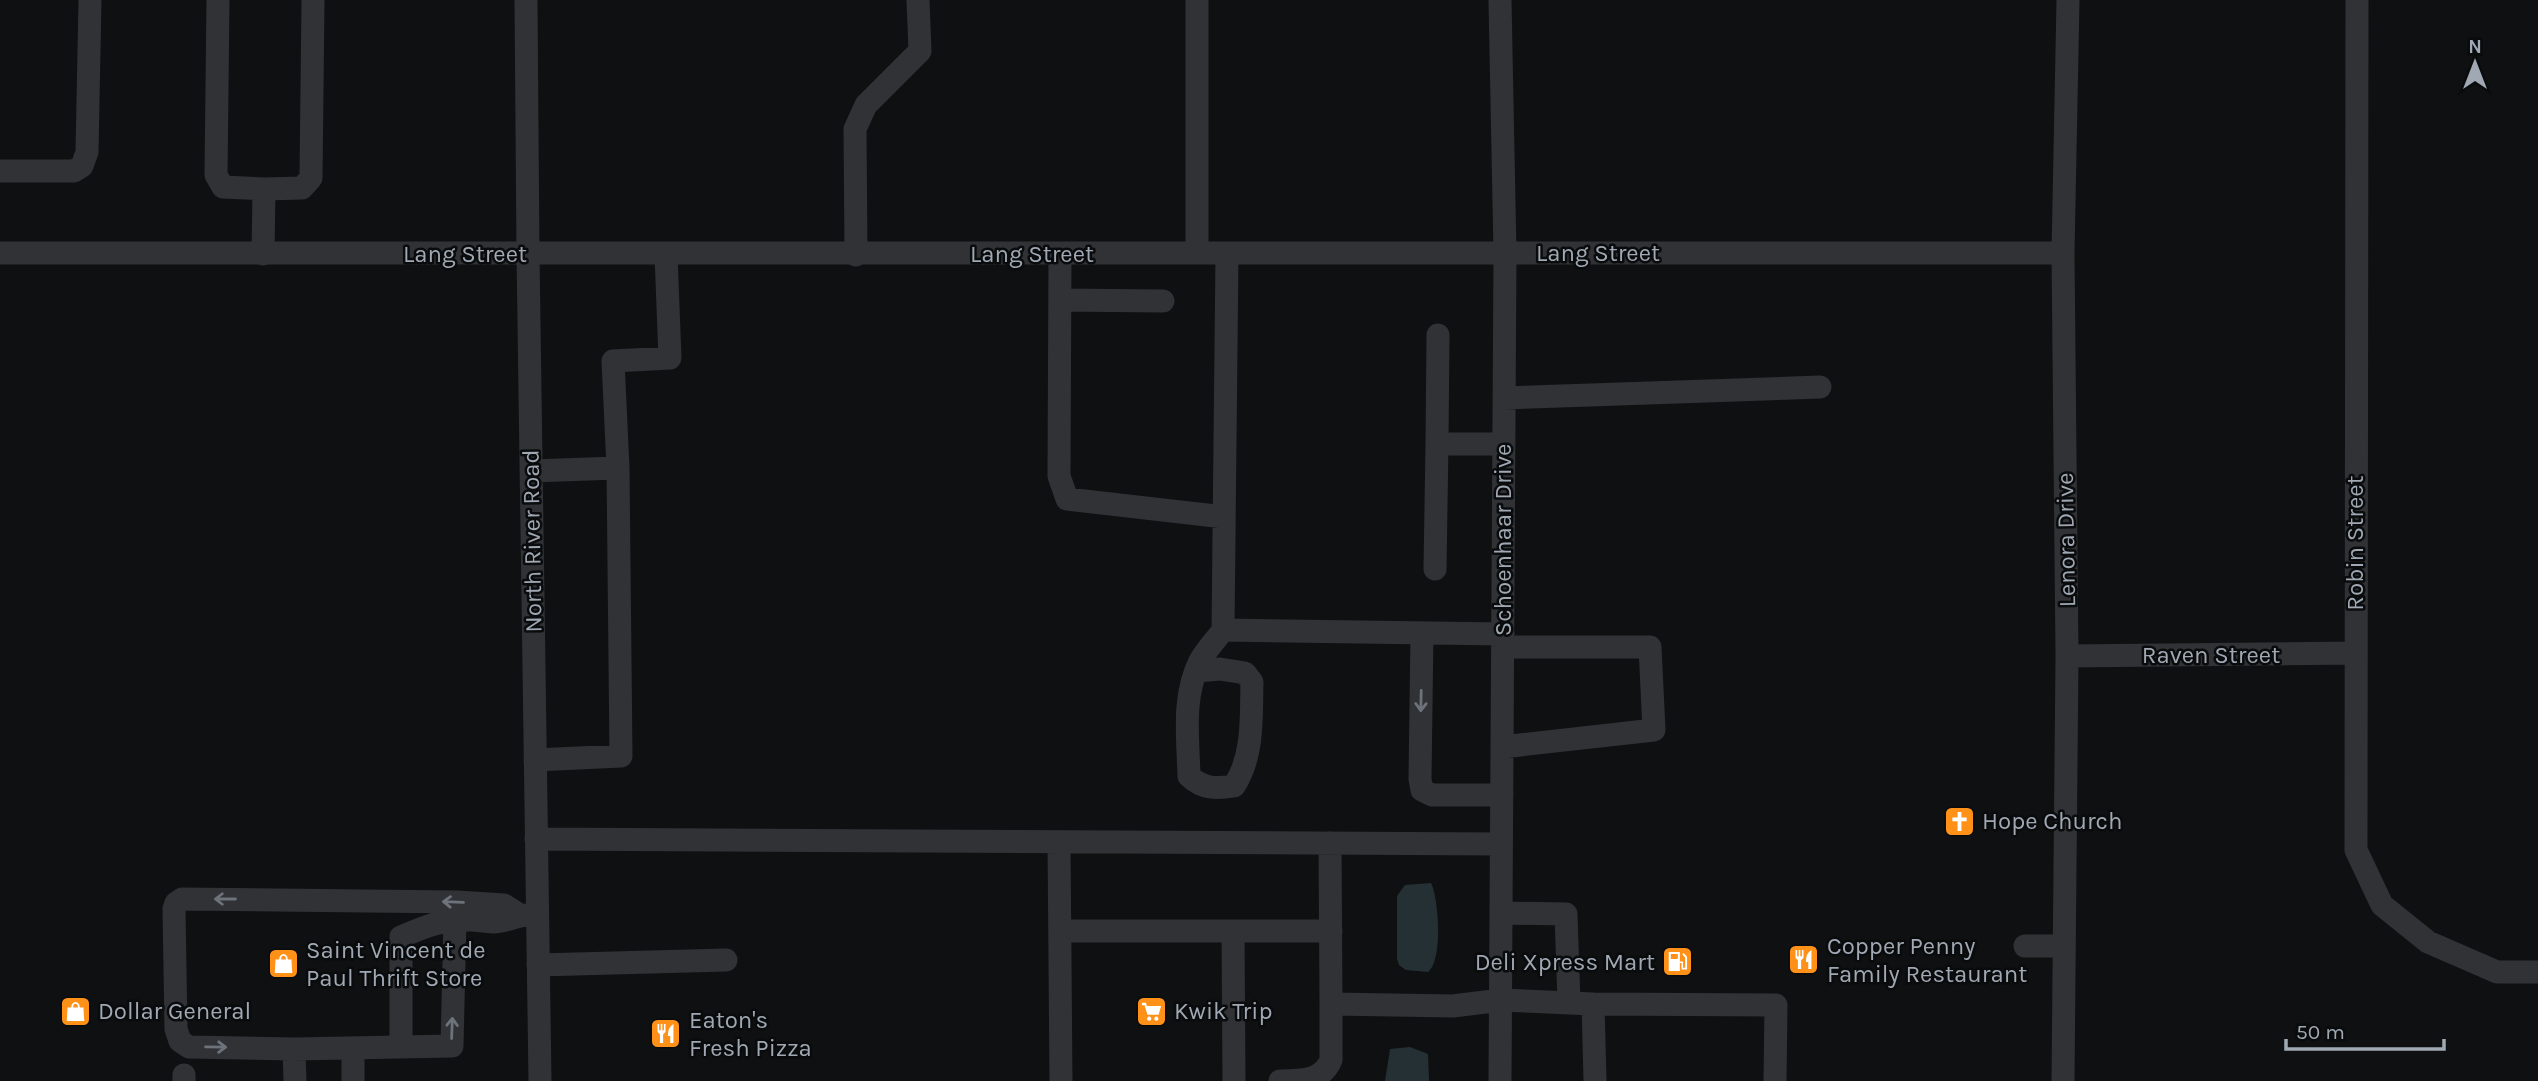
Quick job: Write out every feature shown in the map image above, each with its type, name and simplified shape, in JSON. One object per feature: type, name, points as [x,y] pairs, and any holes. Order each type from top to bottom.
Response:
[{"type":"street","points":[[0,171],[74,171],[82,166],[87,152],[90,0]]},
{"type":"street","points":[[218,0],[216,175],[223,187],[264,189],[302,188],[311,178],[313,0]]},
{"type":"street","name":"North River Road","points":[[526,0],[536,839],[528,915],[538,965],[540,1081]]},
{"type":"street","points":[[856,255],[855,129],[866,104],[920,51],[918,0]]},
{"type":"street","points":[[1196,0],[1197,253]]},
{"type":"street","name":"Schoenhaar Drive","points":[[1500,0],[1505,253],[1500,1081]]},
{"type":"street","name":"Lenora Drive","points":[[2063,1081],[2067,656],[2063,253],[2067,0]]},
{"type":"street","name":"Robin Street","points":[[2357,0],[2356,850],[2382,905],[2428,942],[2497,972],[2538,972]]},
{"type":"street","points":[[262,254],[264,189]]},
{"type":"street","points":[[1196,671],[1220,669],[1245,673],[1252,681],[1249,745],[1241,776],[1234,786],[1216,789],[1198,785],[1189,776],[1187,699],[1196,671],[1200,660],[1223,630],[1227,253]]},
{"type":"street","name":"Lang Street","points":[[0,254],[2063,253]]},
{"type":"street","points":[[1060,254],[1059,476],[1066,499],[1224,517]]},
{"type":"street","points":[[535,760],[621,756],[618,468],[613,361],[670,358],[666,255]]},
{"type":"street","points":[[1060,300],[1163,301]]},
{"type":"street","points":[[1436,569],[1438,335]]},
{"type":"street","points":[[1504,398],[1820,387]]},
{"type":"street","points":[[1437,444],[1504,444]]},
{"type":"street","points":[[531,471],[618,468]]},
{"type":"street","points":[[1223,630],[1422,633],[1650,647],[1654,730],[1502,747]]},
{"type":"street","points":[[1422,633],[1422,790],[1432,795],[1502,795]]},
{"type":"street","name":"Raven Street","points":[[2067,656],[2355,653]]},
{"type":"street","points":[[536,839],[1501,844]]},
{"type":"street","points":[[1059,842],[1061,1081]]},
{"type":"street","points":[[1280,1081],[1320,1078],[1331,1060],[1330,843]]},
{"type":"street","points":[[455,920],[452,1046],[295,1049],[189,1046],[180,1041],[176,1029],[174,909],[176,903],[182,899],[457,902],[503,905],[528,915]]},
{"type":"street","points":[[1501,913],[1566,915],[1569,1003]]},
{"type":"street","points":[[401,1047],[401,937],[425,926],[455,920],[493,922],[528,915]]},
{"type":"street","points":[[1060,931],[1331,931]]},
{"type":"street","points":[[1233,931],[1234,1081]]},
{"type":"street","points":[[2025,946],[2064,946]]},
{"type":"street","points":[[538,965],[726,960]]},
{"type":"street","points":[[1331,1004],[1453,1006],[1501,1000],[1593,1004],[1776,1005],[1774,1081]]},
{"type":"street","points":[[1593,1004],[1594,1081]]},
{"type":"street","points":[[354,1048],[354,1081]]},
{"type":"street","points":[[295,1049],[295,1081]]},
{"type":"shaded area","points":[[1431,883],[1438,915],[1436,956],[1428,972],[1406,970],[1399,965],[1397,959],[1397,896],[1405,885]]},
{"type":"shaded area","points":[[1410,1047],[1428,1054],[1429,1081],[1385,1081],[1390,1049]]},
{"type":"place","name":"Hope Church","points":[[1959,821]]},
{"type":"place","name":"Copper Penny Family Restaurant","points":[[1804,960]]},
{"type":"place","name":"Deli Xpress Mart","points":[[1678,962]]},
{"type":"place","name":"Saint Vincent de Paul Thrift Store","points":[[283,964]]},
{"type":"place","name":"Dollar General","points":[[75,1011]]},
{"type":"place","name":"Kwik Trip","points":[[1151,1011]]},
{"type":"place","name":"Eaton's Fresh Pizza","points":[[666,1034]]}]
